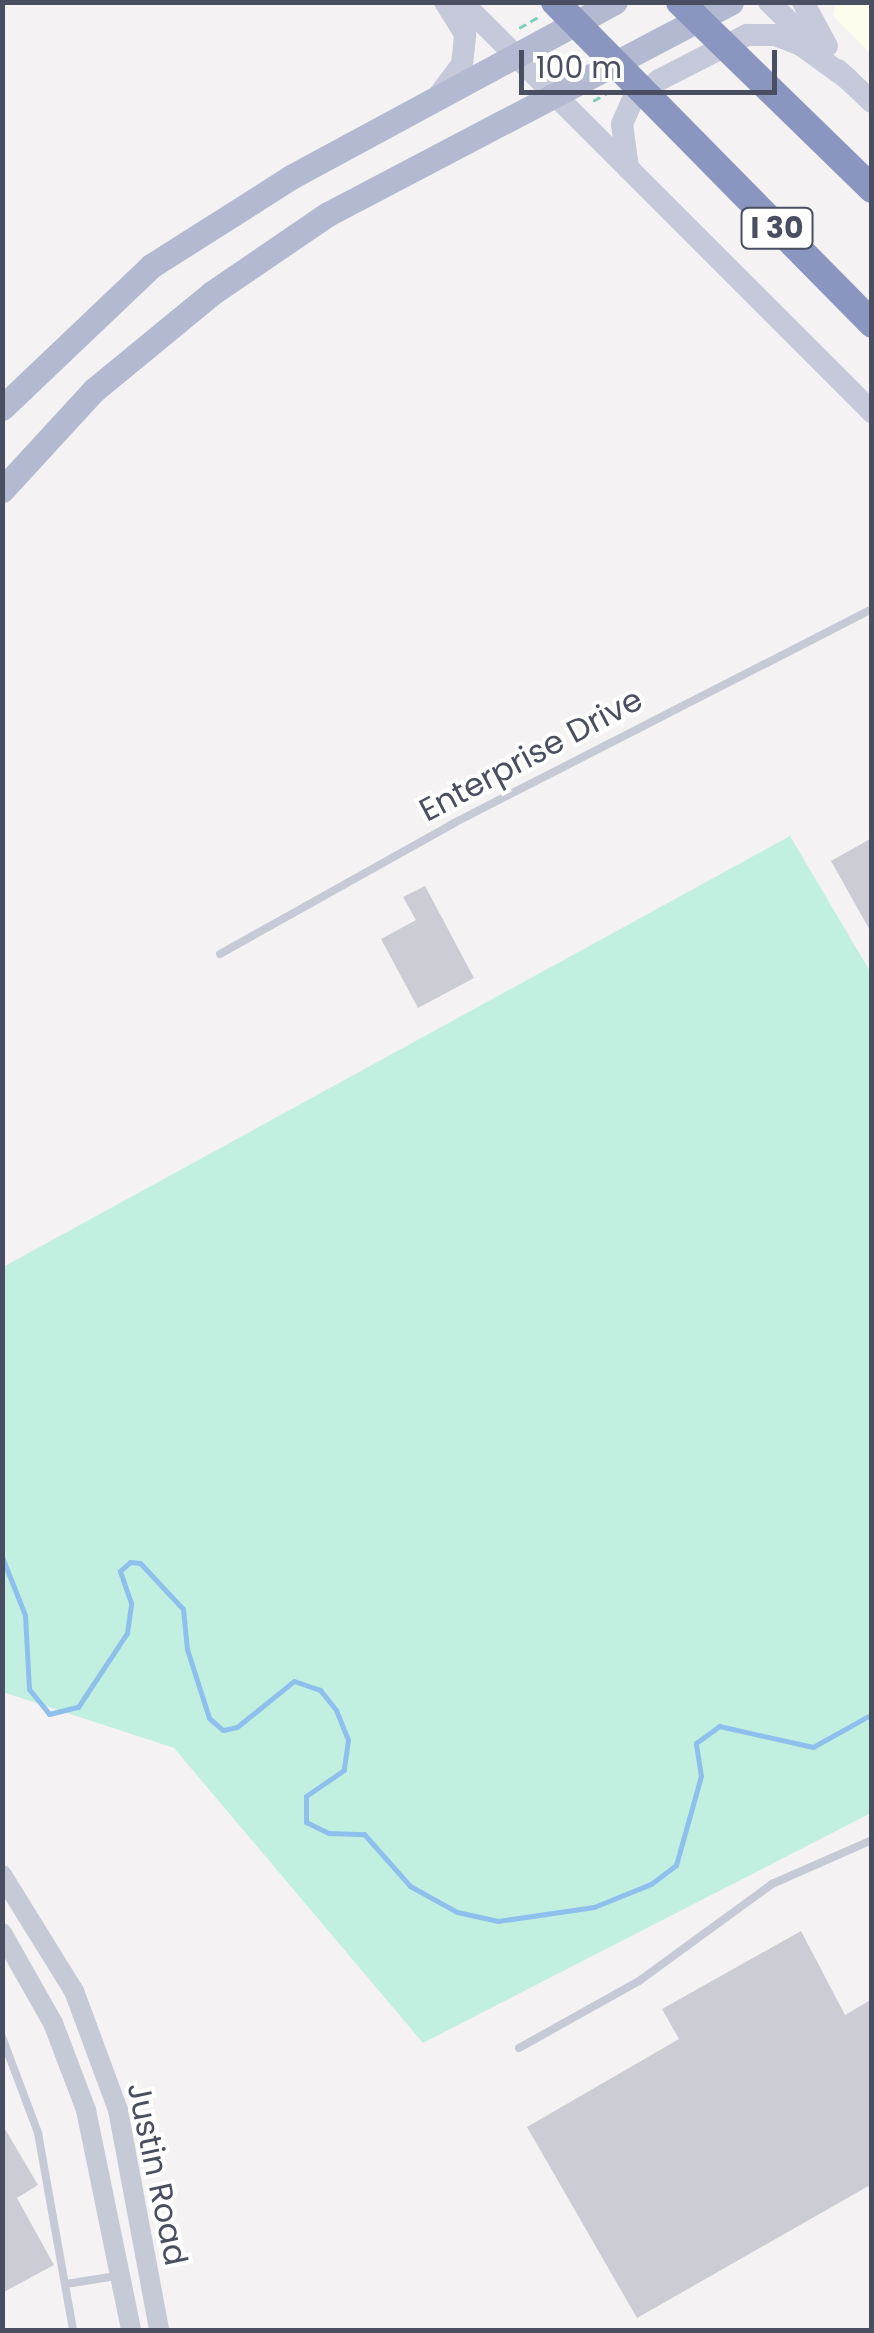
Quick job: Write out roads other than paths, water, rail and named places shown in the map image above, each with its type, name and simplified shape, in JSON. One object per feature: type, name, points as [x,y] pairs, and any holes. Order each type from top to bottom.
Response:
[{"type":"highway","points":[[532,2],[613,81],[636,85]]},
{"type":"highway","name":"I 30","points":[[555,2],[872,324]]},
{"type":"highway","points":[[680,2],[700,13],[760,83],[872,189]]},
{"type":"main road","points":[[435,98],[454,82],[465,34],[445,2]]},
{"type":"main road","points":[[462,2],[872,412]]},
{"type":"main road","points":[[2,408],[151,266],[291,177],[615,2]]},
{"type":"main road","points":[[2,490],[94,390],[212,293],[328,214],[731,2]]},
{"type":"main road","points":[[769,2],[872,102]]},
{"type":"main road","points":[[804,2],[848,79]]},
{"type":"main road","points":[[628,168],[622,124],[632,102],[660,80],[747,35],[776,35],[801,45],[848,79]]},
{"type":"street","name":"Justin Road","points":[[2,1874],[74,1991],[118,2110],[158,2330]]},
{"type":"street","name":"Justin Road","points":[[2,1932],[53,2023],[86,2110],[116,2276],[132,2330]]},
{"type":"street","points":[[116,2276],[146,2270]]},
{"type":"lane","name":"Enterprise Drive","points":[[220,954],[454,823],[872,609]]},
{"type":"lane","points":[[519,2048],[639,1981],[772,1884],[872,1840]]},
{"type":"lane","points":[[2,2037],[38,2134],[73,2330]]},
{"type":"lane","points":[[66,2284],[116,2276]]},
{"type":"waterway","points":[[2,1557],[25,1615],[29,1689],[49,1714],[78,1707],[127,1633],[131,1603],[120,1571],[130,1562],[140,1563],[183,1609],[187,1649],[209,1718],[223,1730],[237,1727],[294,1681],[320,1690],[336,1710],[348,1740],[344,1770],[306,1796],[306,1822],[329,1833],[364,1834],[410,1886],[457,1912],[498,1921],[594,1907],[651,1884],[676,1865],[701,1776],[696,1743],[719,1726],[813,1747],[872,1714]]}]
